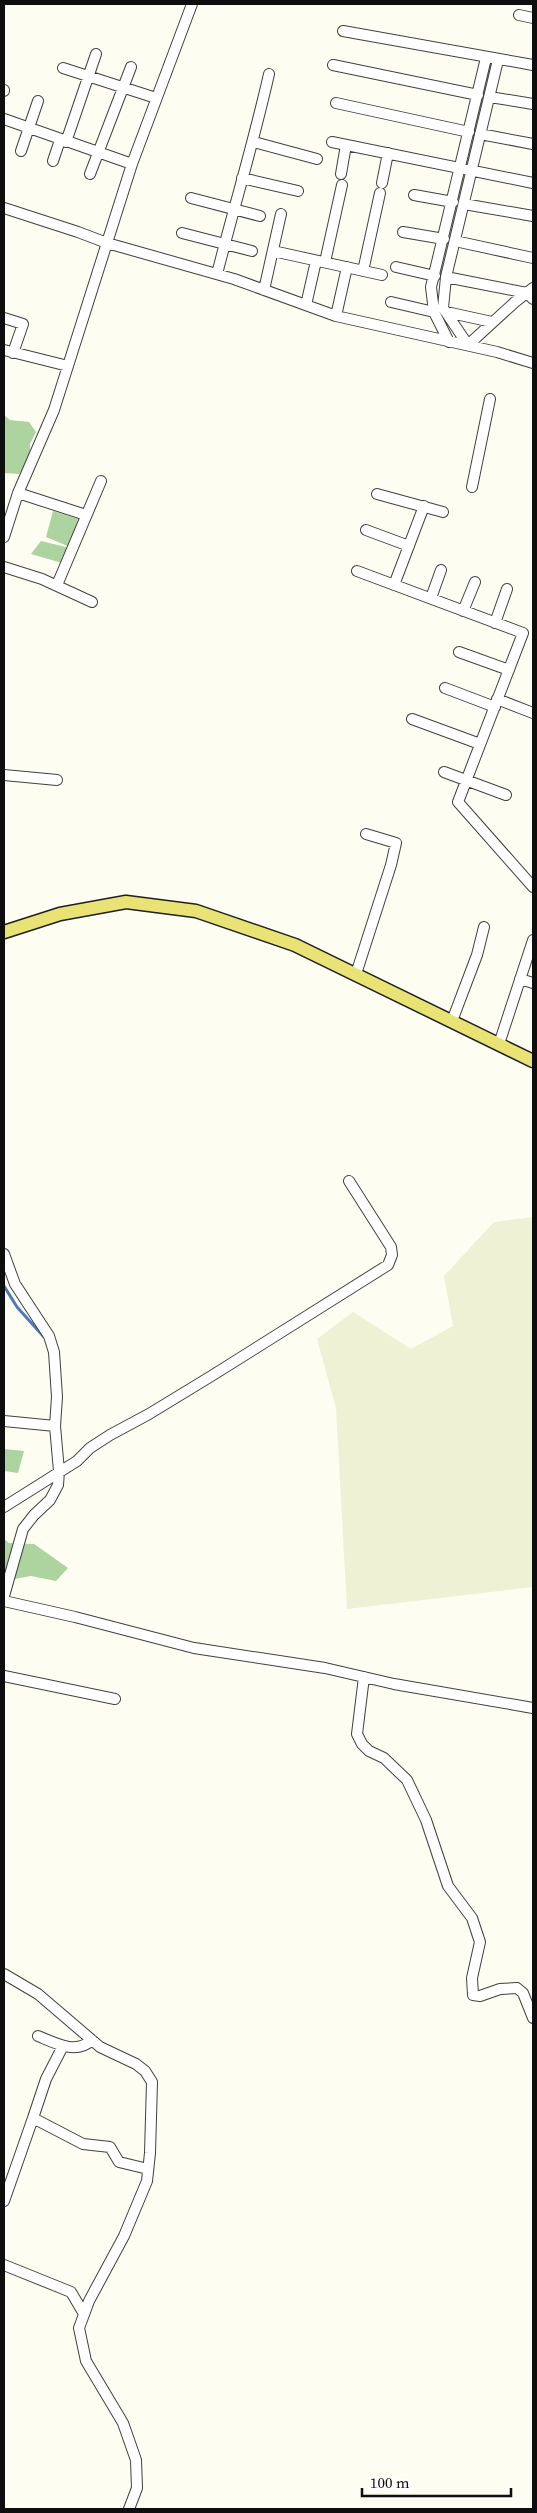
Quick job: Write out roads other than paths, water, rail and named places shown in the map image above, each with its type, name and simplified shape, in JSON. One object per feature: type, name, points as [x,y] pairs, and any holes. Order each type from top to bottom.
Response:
[{"type":"main road","points":[[4,932],[60,914],[126,902],[196,911],[295,944],[533,1061]]},
{"type":"street","points":[[4,534],[18,493],[54,410],[132,164],[192,4]]},
{"type":"street","points":[[519,15],[533,18]]},
{"type":"street","points":[[343,31],[533,65]]},
{"type":"street","points":[[53,161],[63,141],[96,54]]},
{"type":"street","points":[[449,240],[464,204],[472,170],[478,95],[486,58]]},
{"type":"street","points":[[468,345],[442,308],[440,277],[449,240],[453,202],[461,168],[490,98],[498,60]]},
{"type":"street","points":[[333,65],[478,95]]},
{"type":"street","points":[[90,174],[131,67]]},
{"type":"street","points":[[63,68],[156,98]]},
{"type":"street","points":[[217,274],[242,178],[254,142],[269,74]]},
{"type":"street","points":[[490,98],[533,104]]},
{"type":"street","points":[[22,151],[38,101]]},
{"type":"street","points":[[336,103],[533,144]]},
{"type":"street","points":[[4,119],[132,164]]},
{"type":"street","points":[[254,142],[317,159]]},
{"type":"street","points":[[332,142],[533,183]]},
{"type":"street","points":[[340,174],[346,145]]},
{"type":"street","points":[[363,271],[388,153]]},
{"type":"street","points":[[242,178],[298,191]]},
{"type":"street","points":[[306,305],[342,185]]},
{"type":"street","points":[[414,195],[453,202]]},
{"type":"street","points":[[191,198],[260,216]]},
{"type":"street","points":[[464,204],[533,216]]},
{"type":"street","points":[[4,208],[107,243],[217,274],[336,316],[468,345],[533,363]]},
{"type":"street","points":[[264,290],[281,214]]},
{"type":"street","points":[[403,232],[533,258]]},
{"type":"street","points":[[182,233],[252,251]]},
{"type":"street","points":[[272,251],[382,275]]},
{"type":"street","points":[[336,316],[347,267]]},
{"type":"street","points":[[396,268],[531,294]]},
{"type":"street","points":[[440,277],[431,287],[434,312],[449,342]]},
{"type":"street","points":[[468,345],[492,322],[531,294]]},
{"type":"street","points":[[391,302],[434,312]]},
{"type":"street","points":[[451,313],[492,322]]},
{"type":"street","points":[[4,318],[23,324],[8,352],[68,366]]},
{"type":"street","points":[[472,487],[490,399]]},
{"type":"street","points":[[57,585],[102,480]]},
{"type":"street","points":[[18,493],[86,515]]},
{"type":"street","points":[[377,494],[443,512]]},
{"type":"street","points":[[394,585],[424,506]]},
{"type":"street","points":[[366,530],[409,546]]},
{"type":"street","points":[[4,567],[57,585],[92,602]]},
{"type":"street","points":[[430,598],[441,570]]},
{"type":"street","points":[[358,571],[523,633],[458,802],[533,887]]},
{"type":"street","points":[[464,611],[475,582]]},
{"type":"street","points":[[495,622],[507,589]]},
{"type":"street","points":[[459,652],[509,670]]},
{"type":"street","points":[[445,688],[533,713]]},
{"type":"street","points":[[412,719],[480,744]]},
{"type":"street","points":[[444,772],[506,795]]},
{"type":"street","points":[[4,775],[57,780]]},
{"type":"street","points":[[356,974],[391,865],[396,843],[366,834]]},
{"type":"street","points":[[452,1021],[477,955],[484,927]]},
{"type":"street","points":[[499,1044],[533,940]]},
{"type":"street","points":[[520,978],[533,983]]},
{"type":"street","points":[[4,1507],[77,1460],[110,1434],[173,1400],[388,1265],[392,1255],[391,1247],[348,1181]]},
{"type":"street","points":[[4,1254],[15,1284],[49,1336],[54,1352],[57,1397],[55,1426],[59,1471],[58,1484],[50,1500],[23,1529],[4,1596]]},
{"type":"street","points":[[4,1421],[55,1426]]},
{"type":"street","points":[[4,1601],[75,1617],[194,1648],[325,1668],[533,1708]]},
{"type":"street","points":[[4,1676],[115,1699]]},
{"type":"street","points":[[364,1677],[357,1734],[362,1744],[369,1751],[384,1758],[407,1780],[426,1820],[448,1886],[472,1918],[480,1942],[472,1978],[473,1995],[480,1996],[500,1988],[517,1988],[523,1994],[533,2018]]},
{"type":"street","points":[[4,1974],[38,1994],[92,2040],[136,2064],[145,2071],[152,2082],[148,2169],[140,2201],[84,2314],[79,2328],[86,2361],[123,2423],[136,2460],[137,2488],[129,2509]]},
{"type":"street","points":[[38,2036],[63,2046],[85,2047],[92,2040]]},
{"type":"street","points":[[4,2201],[46,2079],[63,2046]]},
{"type":"street","points":[[33,2118],[83,2144],[110,2147],[119,2162],[148,2169]]},
{"type":"street","points":[[4,2265],[71,2292],[84,2314]]},
{"type":"waterway","points":[[4,1286],[17,1307],[44,1337]]}]
